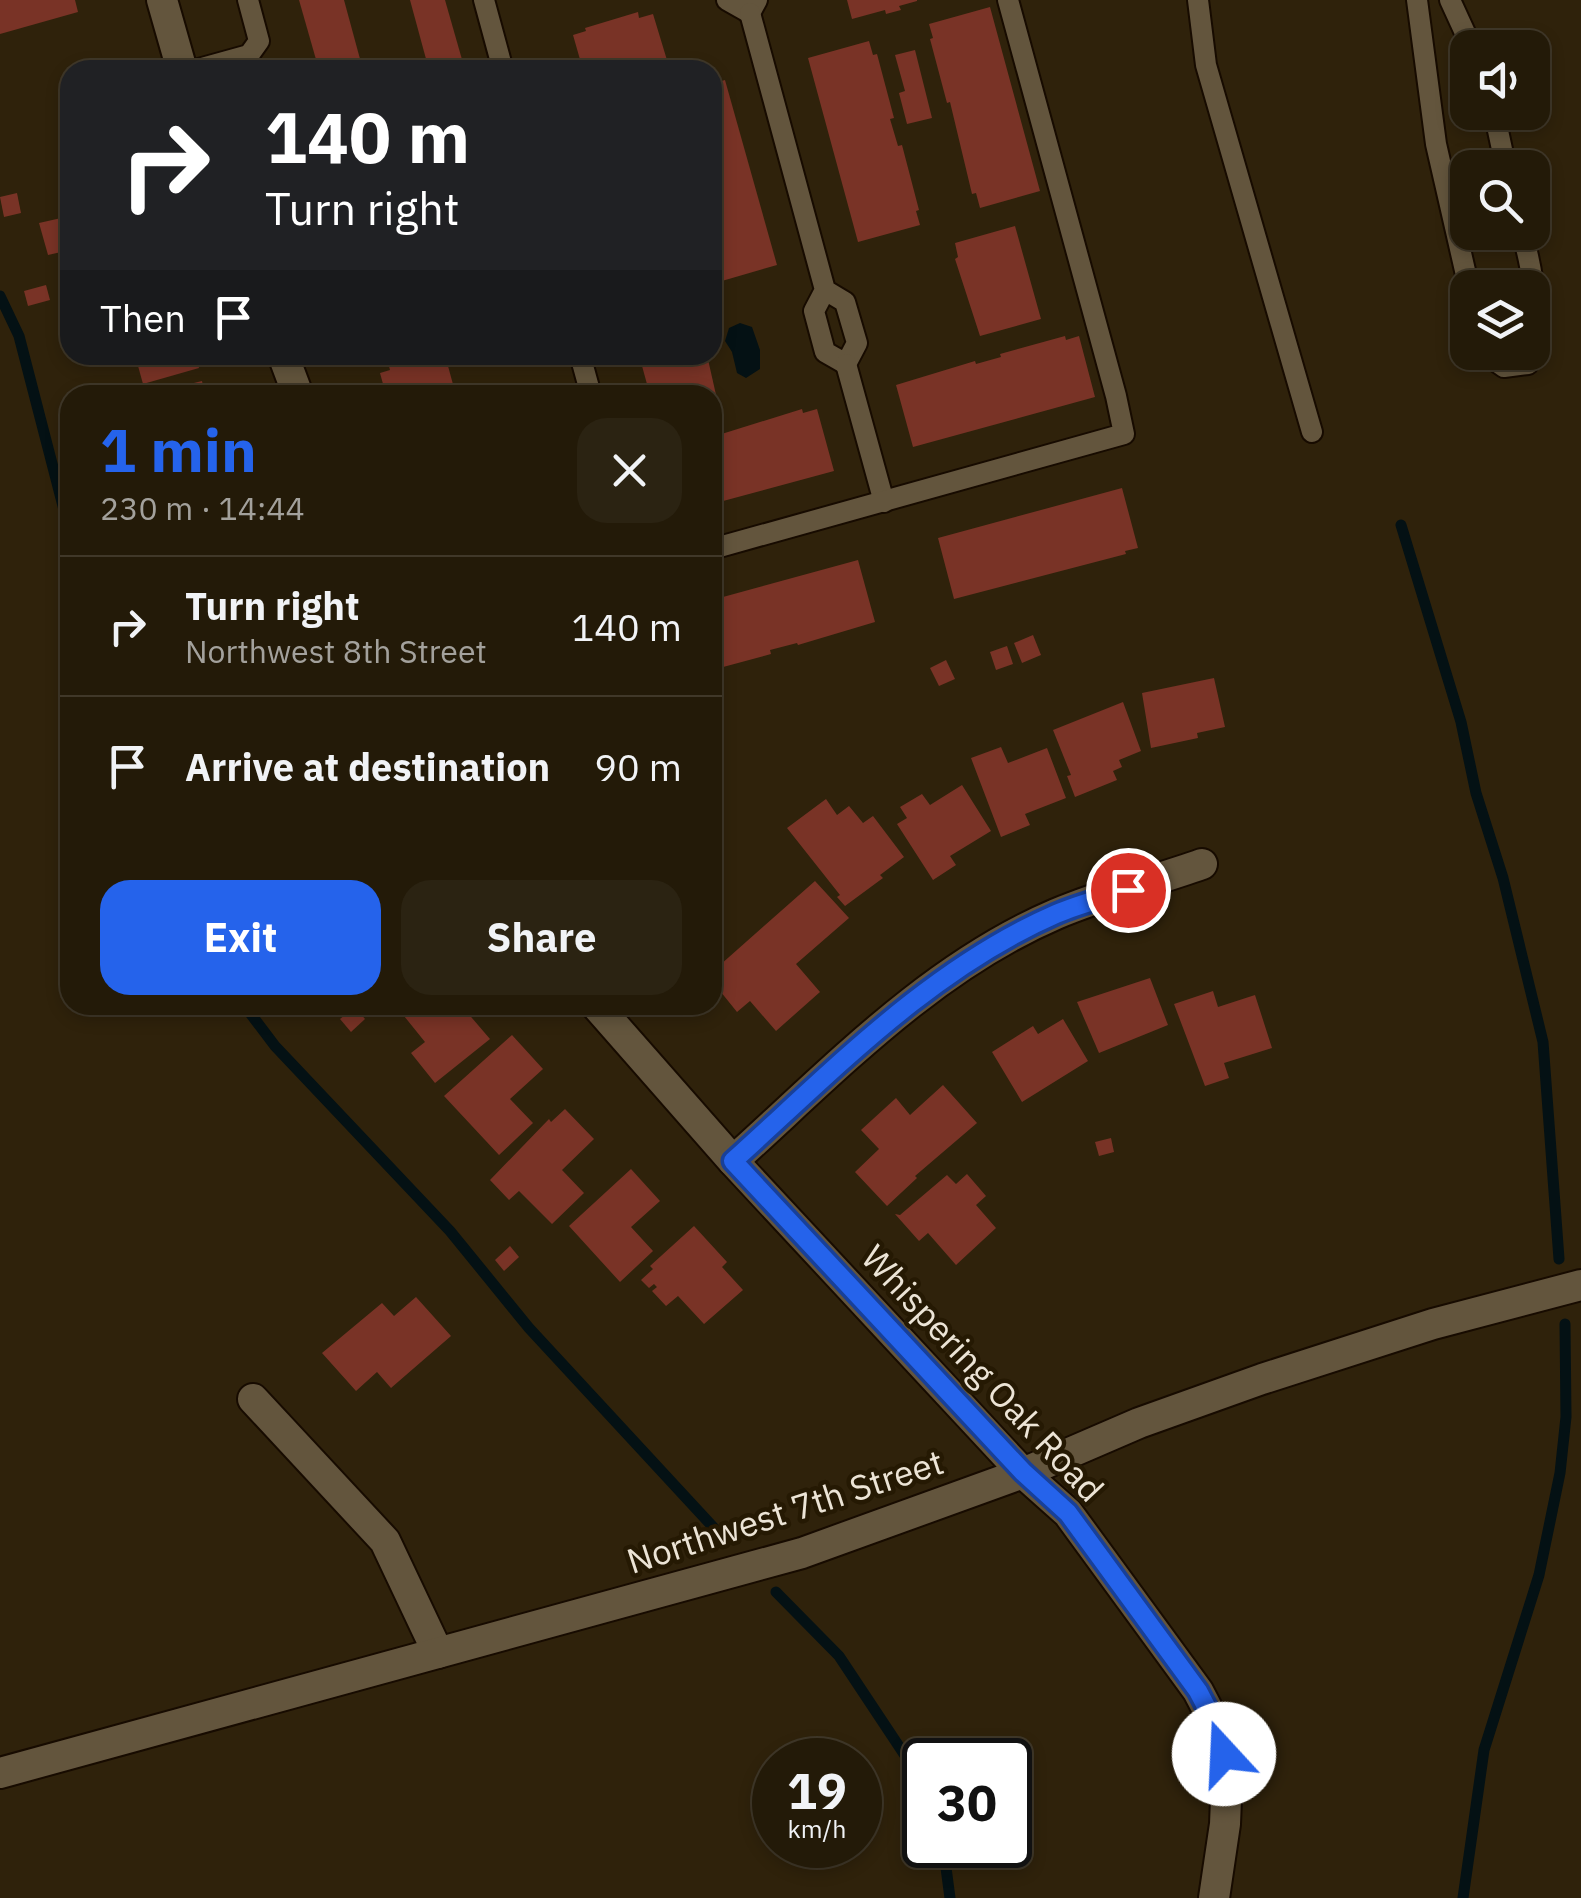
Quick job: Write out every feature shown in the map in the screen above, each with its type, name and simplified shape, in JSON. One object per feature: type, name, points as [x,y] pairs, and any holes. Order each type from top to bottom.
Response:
[{"type":"street","points":[[162,0],[179,60]]},
{"type":"street","points":[[733,1161],[904,1008],[968,962],[1055,914],[1202,864]]},
{"type":"street","name":"Whispering Oak Road","points":[[605,1015],[733,1161],[1023,1472],[1068,1513],[1198,1691],[1220,1733],[1226,1792],[1214,1898]]},
{"type":"street","name":"Northwest 7th Street","points":[[0,1772],[802,1553],[1262,1379],[1433,1324],[1580,1285]]},
{"type":"street","points":[[253,1399],[385,1541],[438,1652]]},
{"type":"lane","points":[[230,60],[248,55],[259,40],[248,0]]},
{"type":"lane","points":[[484,0],[500,60]]},
{"type":"lane","points":[[727,0],[753,6],[825,290],[814,312],[825,352],[846,364]]},
{"type":"lane","points":[[722,546],[1124,434],[1008,0]]},
{"type":"lane","points":[[1198,0],[1206,65],[1312,432]]},
{"type":"lane","points":[[1417,0],[1436,144],[1466,270]]},
{"type":"lane","points":[[1450,0],[1464,30]]},
{"type":"lane","points":[[825,290],[845,302],[857,342],[846,364],[884,502]]},
{"type":"shaded area","points":[[740,323],[752,327],[760,350],[760,369],[746,378],[737,373],[725,341],[729,328]]},
{"type":"building","points":[[0,0],[75,0],[78,12],[0,34]]},
{"type":"building","points":[[299,0],[344,0],[360,60],[316,60]]},
{"type":"building","points":[[410,0],[445,0],[462,60],[426,60]]},
{"type":"building","points":[[847,0],[917,1],[899,6],[901,10],[852,19]]},
{"type":"building","points":[[990,7],[1040,191],[980,208],[976,193],[972,194],[929,24]]},
{"type":"building","points":[[638,12],[639,18],[653,14],[667,60],[580,60],[573,35],[586,31],[585,28]]},
{"type":"building","points":[[869,41],[873,55],[877,54],[894,118],[890,119],[898,146],[902,145],[920,225],[858,242],[808,58]]},
{"type":"building","points":[[915,50],[932,118],[907,124],[899,93],[905,91],[895,55]]},
{"type":"building","points":[[725,80],[777,265],[722,281]]},
{"type":"building","points":[[17,193],[21,213],[4,217],[0,197]]},
{"type":"building","points":[[60,218],[60,252],[48,255],[39,223]]},
{"type":"building","points":[[1015,226],[1041,319],[980,336],[955,259],[955,243]]},
{"type":"building","points":[[46,285],[50,300],[28,306],[24,291]]},
{"type":"building","points":[[1065,336],[1066,340],[1079,336],[1095,397],[913,447],[896,385]]},
{"type":"building","points":[[138,365],[198,365],[199,368],[143,384]]},
{"type":"building","points":[[389,365],[448,365],[453,385],[383,385],[380,373],[390,370]]},
{"type":"building","points":[[642,365],[709,365],[714,385],[647,385]]},
{"type":"building","points":[[802,409],[803,413],[817,409],[834,471],[722,501],[722,434]]},
{"type":"building","points":[[1122,488],[1138,548],[954,599],[938,538]]},
{"type":"building","points":[[858,560],[875,622],[722,667],[722,597]]},
{"type":"building","points":[[1033,635],[1041,655],[1022,663],[1014,643]]},
{"type":"building","points":[[1007,646],[1013,664],[996,670],[990,652]]},
{"type":"building","points":[[946,660],[955,679],[939,686],[930,668]]},
{"type":"building","points":[[1214,678],[1225,727],[1197,733],[1198,738],[1151,748],[1142,693]]},
{"type":"building","points":[[1123,702],[1141,751],[1119,760],[1122,767],[1113,771],[1117,780],[1075,797],[1067,776],[1071,775],[1053,730]]},
{"type":"building","points":[[1001,747],[1008,763],[1047,748],[1066,798],[1025,814],[1030,825],[1001,837],[971,758]]},
{"type":"building","points":[[962,785],[991,831],[950,856],[956,865],[933,880],[897,824],[907,818],[900,807],[922,794],[930,805]]},
{"type":"building","points":[[826,799],[837,815],[849,806],[863,823],[873,816],[904,857],[845,906],[787,828]]},
{"type":"building","points":[[815,881],[849,918],[796,964],[820,992],[776,1031],[750,1001],[737,1012],[722,993],[722,963]]},
{"type":"building","points":[[1150,978],[1168,1025],[1099,1053],[1077,1002]]},
{"type":"building","points":[[1213,991],[1218,1007],[1255,995],[1272,1048],[1224,1063],[1229,1078],[1205,1086],[1174,1004]]},
{"type":"building","points":[[345,1015],[362,1015],[365,1019],[351,1032],[340,1019]]},
{"type":"building","points":[[403,1015],[469,1015],[490,1039],[435,1083],[411,1053],[425,1042]]},
{"type":"building","points":[[1063,1019],[1088,1061],[1022,1102],[992,1052],[1033,1026],[1038,1034]]},
{"type":"building","points":[[512,1035],[543,1069],[510,1099],[533,1123],[499,1155],[444,1096]]},
{"type":"building","points":[[943,1085],[977,1123],[915,1176],[887,1206],[855,1172],[879,1149],[861,1130],[896,1098],[910,1115]]},
{"type":"building","points":[[565,1109],[594,1139],[562,1170],[584,1193],[552,1224],[519,1191],[509,1200],[490,1180],[549,1119],[551,1122]]},
{"type":"building","points":[[1111,1138],[1114,1152],[1099,1156],[1095,1142]]},
{"type":"building","points":[[631,1169],[660,1201],[631,1227],[653,1251],[620,1282],[569,1226]]},
{"type":"building","points":[[967,1174],[986,1196],[976,1205],[996,1228],[956,1265],[928,1233],[919,1241],[895,1214],[900,1215],[947,1175],[956,1184]]},
{"type":"building","points":[[694,1226],[727,1262],[722,1267],[743,1290],[704,1324],[678,1296],[666,1306],[652,1291],[657,1287],[654,1284],[649,1288],[641,1280],[653,1269],[650,1266]]},
{"type":"building","points":[[510,1246],[519,1257],[504,1271],[495,1260]]},
{"type":"building","points":[[416,1297],[451,1336],[391,1388],[377,1372],[356,1391],[322,1353],[382,1303],[394,1316]]},
{"type":"waterway","points":[[0,296],[19,336],[60,494]]},
{"type":"waterway","points":[[1401,525],[1461,722],[1476,793],[1503,878],[1543,1042],[1559,1259]]},
{"type":"waterway","points":[[252,1015],[275,1046],[450,1231],[529,1328],[726,1541]]},
{"type":"waterway","points":[[1463,1898],[1484,1750],[1539,1575],[1560,1473],[1566,1417],[1565,1324]]},
{"type":"waterway","points":[[776,1592],[839,1656],[902,1751]]},
{"type":"waterway","points":[[946,1868],[950,1898]]},
{"type":"route","points":[[1128,890],[1055,914],[968,962],[904,1008],[733,1161],[1023,1472],[1068,1513],[1198,1691],[1220,1733],[1224,1754]]}]
